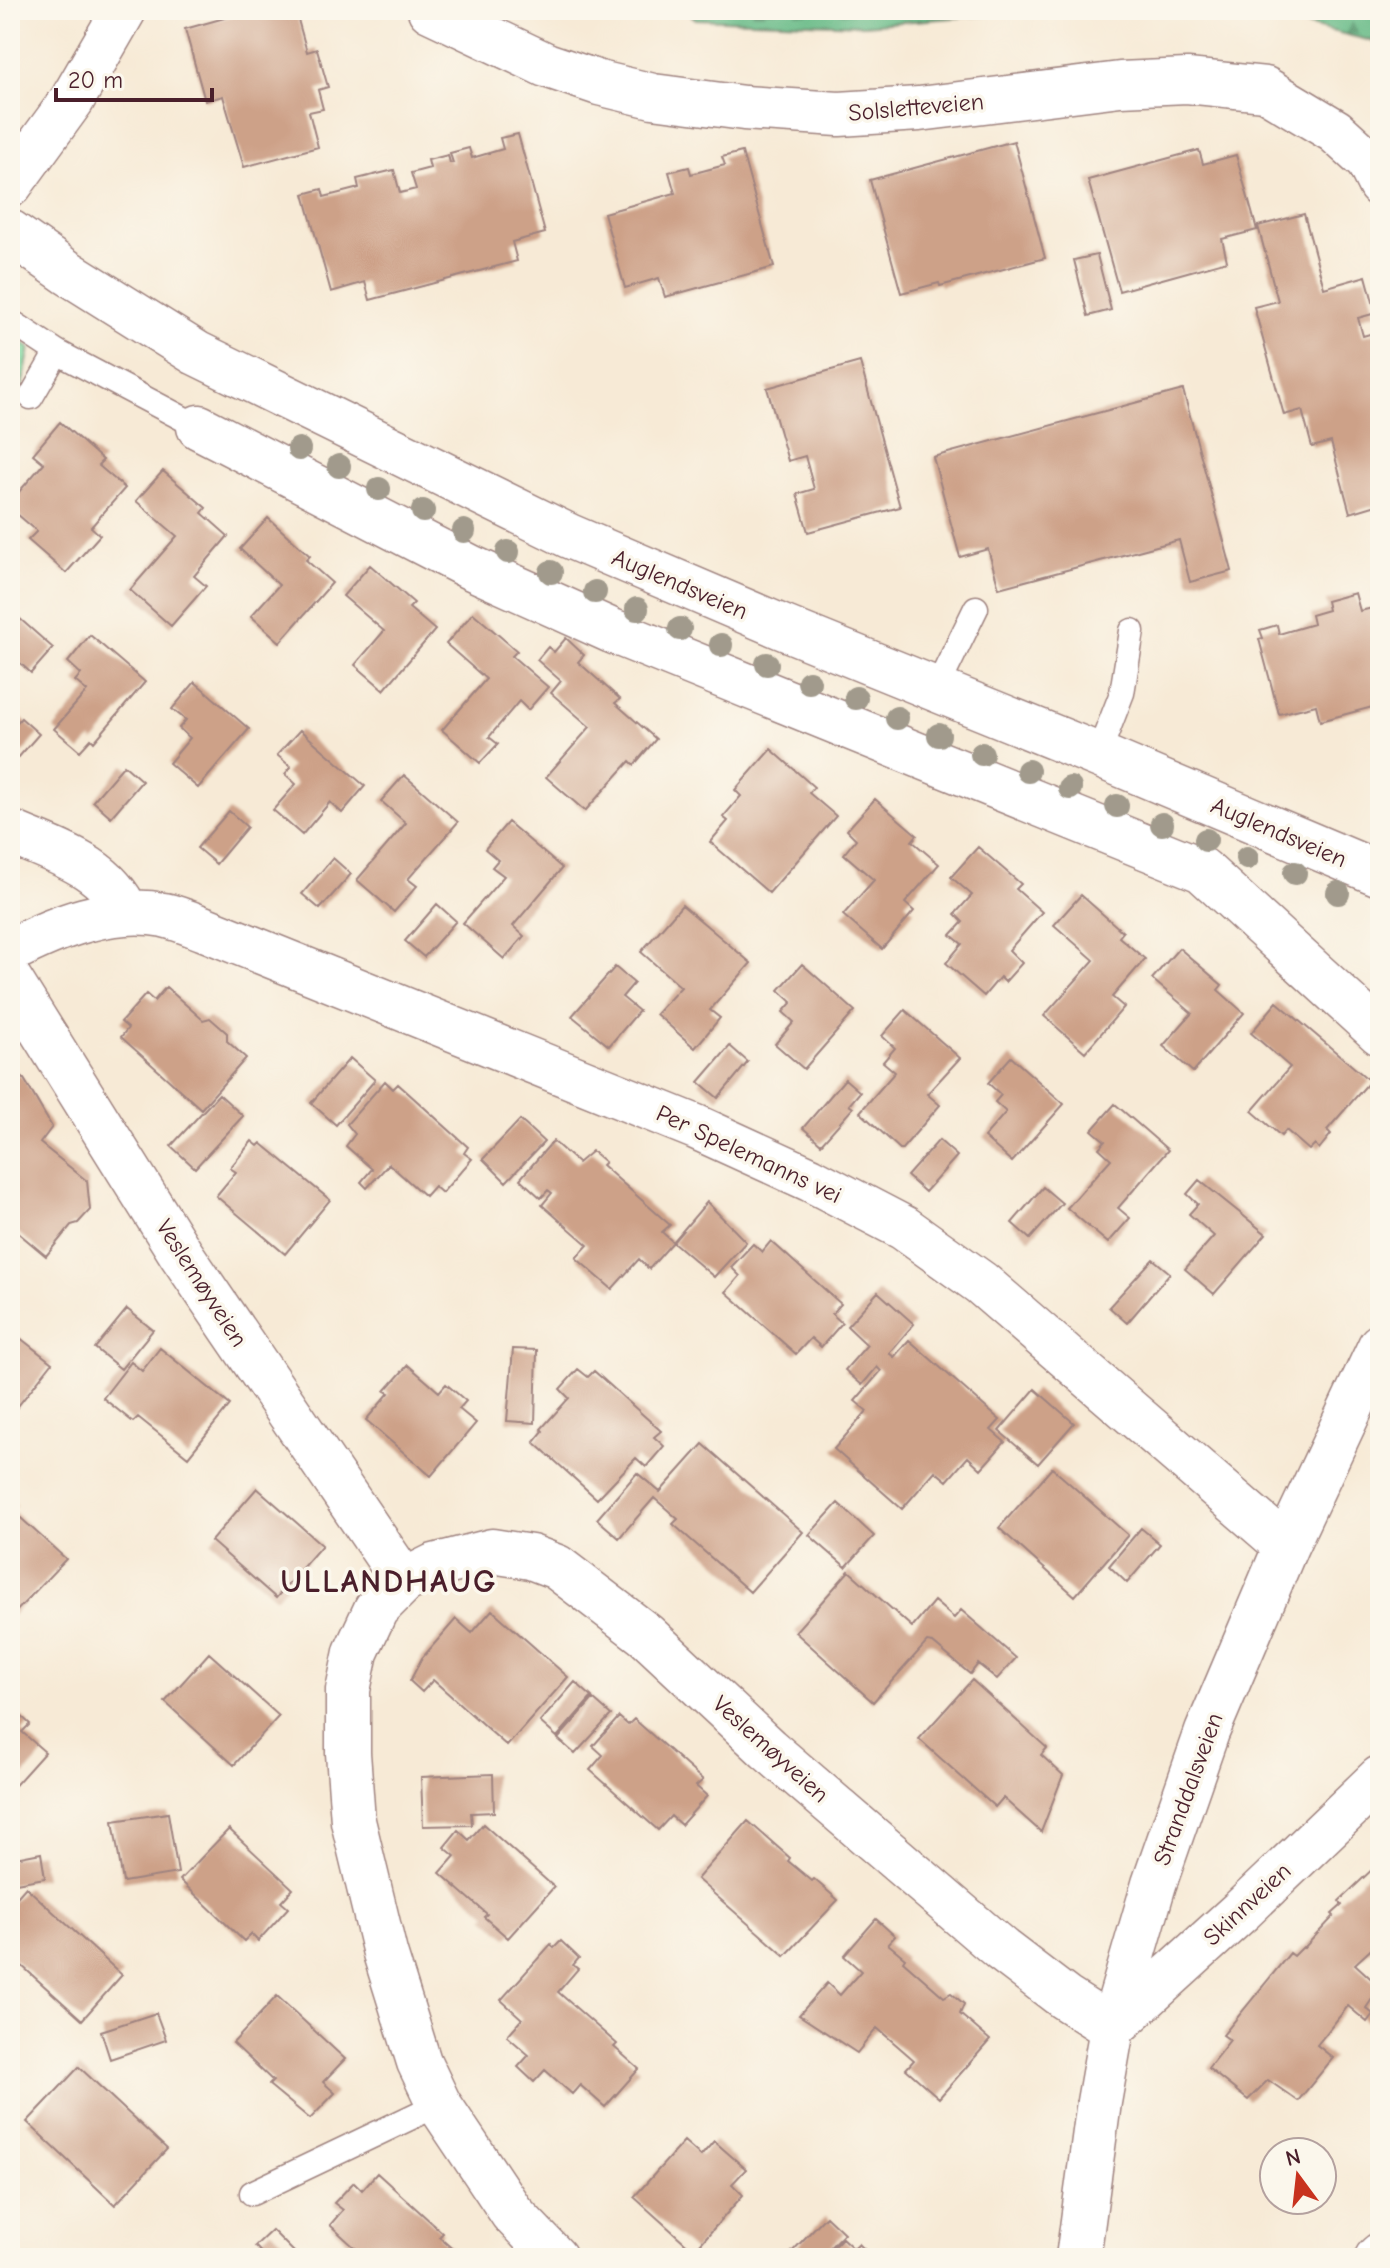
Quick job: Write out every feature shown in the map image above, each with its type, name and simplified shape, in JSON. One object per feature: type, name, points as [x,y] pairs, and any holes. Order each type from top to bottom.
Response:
[{"type":"street","points":[[10,185],[72,100],[124,10]]},
{"type":"street","name":"Solsletteveien","points":[[430,10],[546,65],[599,83],[653,96],[744,108],[839,114],[919,109],[1120,84],[1174,82],[1265,89],[1335,131],[1368,161],[1380,185]]},
{"type":"street","name":"Auglendsveien","points":[[10,232],[67,272],[196,353],[569,536],[1380,874]]},
{"type":"street","points":[[199,427],[470,567],[612,631],[1202,870],[1380,1033]]},
{"type":"street","points":[[10,832],[105,878],[119,895],[127,913]]},
{"type":"street","name":"Per Spelemanns vei","points":[[10,951],[84,919],[127,913],[164,915],[667,1115],[810,1179],[904,1228],[981,1283],[1286,1546]]},
{"type":"street","name":"Veslemøyveien","points":[[10,980],[181,1254],[404,1581]]},
{"type":"street","name":"Stranddalsveien","points":[[1078,2258],[1112,2028],[1154,1884],[1207,1732],[1286,1546],[1370,1393],[1380,1346]]},
{"type":"street","name":"Veslemøyveien","points":[[555,2258],[512,2213],[439,2104],[419,2062],[385,1953],[353,1821],[348,1690],[356,1652],[376,1609],[404,1581],[434,1566],[492,1551],[531,1557],[557,1567],[646,1635],[768,1749],[1002,1950],[1065,1998],[1112,2028]]},
{"type":"street","name":"Skinnveien","points":[[1112,2028],[1241,1911],[1380,1778]]},
{"type":"lane","points":[[10,321],[57,352],[199,427]]},
{"type":"lane","points":[[31,397],[57,352]]},
{"type":"lane","points":[[936,690],[976,608]]},
{"type":"lane","points":[[1098,755],[1122,693],[1132,631]]},
{"type":"lane","points":[[252,2193],[439,2104]]},
{"type":"green space","points":[[684,10],[1051,10],[863,25],[696,19]]},
{"type":"green space","points":[[1245,10],[1380,10],[1380,43]]},
{"type":"green space","points":[[10,334],[30,348],[10,445]]},
{"type":"building","points":[[253,10],[306,10],[307,14],[297,16],[307,52],[317,49],[328,87],[318,90],[323,109],[309,112],[318,147],[244,167],[223,96],[205,101],[185,29]]},
{"type":"building","points":[[518,134],[545,233],[512,242],[517,261],[370,300],[365,282],[331,292],[304,194],[322,189],[324,197],[359,188],[357,179],[394,170],[400,193],[416,189],[411,173],[430,168],[428,160],[448,155],[450,163],[453,163],[450,153],[469,148],[472,158],[503,149],[500,138]]},
{"type":"building","points":[[1014,141],[1045,258],[940,286],[939,283],[901,293],[870,180]]},
{"type":"building","points":[[1199,150],[1203,164],[1236,155],[1257,230],[1222,239],[1227,261],[1119,291],[1088,180]]},
{"type":"building","points":[[742,152],[774,267],[665,297],[659,278],[625,288],[604,213],[675,193],[669,172],[689,167],[691,174],[725,165],[722,157]]},
{"type":"building","points":[[1304,214],[1324,288],[1366,276],[1376,313],[1358,318],[1363,336],[1380,331],[1380,504],[1350,513],[1331,442],[1312,447],[1302,410],[1284,415],[1254,307],[1278,301],[1258,226]]},
{"type":"building","points":[[1097,255],[1111,310],[1088,316],[1074,260]]},
{"type":"building","points":[[860,362],[900,507],[808,532],[797,494],[814,489],[805,456],[788,461],[767,388]]},
{"type":"building","points":[[1183,390],[1232,571],[1190,582],[1179,540],[999,588],[988,549],[960,557],[933,457]]},
{"type":"building","points":[[60,422],[103,460],[98,465],[125,488],[91,527],[100,535],[66,573],[28,540],[37,531],[10,508],[10,502],[44,463],[33,454]]},
{"type":"building","points":[[163,471],[206,508],[202,513],[228,536],[194,576],[206,586],[171,626],[130,590],[177,536],[136,501]]},
{"type":"building","points":[[268,518],[310,556],[306,560],[332,583],[280,642],[251,616],[279,585],[240,549]]},
{"type":"building","points":[[370,565],[414,603],[409,608],[435,630],[384,690],[355,665],[384,631],[343,596]]},
{"type":"building","points":[[1380,588],[1380,705],[1320,721],[1316,705],[1279,714],[1259,639],[1263,638],[1260,630],[1277,625],[1279,634],[1313,624],[1311,615],[1328,610],[1326,601],[1355,593],[1360,611],[1377,607],[1372,590]]},
{"type":"building","points":[[10,610],[53,648],[31,673],[19,662],[10,671]]},
{"type":"building","points":[[473,613],[517,651],[512,656],[548,687],[528,710],[519,701],[489,737],[498,744],[480,763],[442,730],[486,679],[446,644]]},
{"type":"building","points":[[90,635],[145,682],[94,742],[91,739],[80,751],[54,729],[87,691],[75,681],[81,674],[68,662]]},
{"type":"building","points":[[566,638],[584,655],[578,662],[620,699],[615,703],[656,739],[634,765],[630,761],[585,811],[546,777],[590,727],[551,693],[561,681],[537,660],[548,647],[554,652]]},
{"type":"building","points":[[195,682],[249,729],[198,788],[169,763],[190,738],[179,728],[186,720],[172,709]]},
{"type":"building","points":[[21,718],[39,734],[10,767],[10,730]]},
{"type":"building","points":[[300,730],[365,786],[342,813],[330,802],[302,835],[273,810],[296,784],[285,774],[291,767],[277,755]]},
{"type":"building","points":[[771,749],[814,787],[809,793],[836,816],[769,893],[710,842],[728,821],[723,817],[741,796],[735,790]]},
{"type":"building","points":[[124,765],[142,781],[111,817],[93,801]]},
{"type":"building","points":[[404,775],[458,822],[408,879],[417,886],[394,912],[357,880],[406,823],[381,801]]},
{"type":"building","points":[[875,799],[917,835],[912,841],[939,864],[905,903],[914,911],[882,949],[843,915],[874,880],[844,854],[856,839],[847,830]]},
{"type":"building","points":[[229,811],[247,827],[216,864],[197,848]]},
{"type":"building","points":[[508,822],[562,868],[513,926],[524,936],[504,959],[463,923],[504,876],[492,867],[498,860],[485,849]]},
{"type":"building","points":[[978,847],[1021,884],[1016,889],[1042,912],[1009,950],[1022,963],[1005,982],[1000,977],[984,996],[946,963],[962,944],[951,935],[963,922],[955,914],[972,895],[951,877]]},
{"type":"building","points":[[333,858],[351,874],[320,909],[302,894]]},
{"type":"building","points":[[1081,895],[1123,932],[1119,937],[1145,959],[1112,997],[1124,1007],[1085,1052],[1044,1016],[1094,960],[1054,925]]},
{"type":"building","points":[[437,904],[456,921],[424,957],[405,941]]},
{"type":"building","points":[[682,905],[751,963],[710,1010],[720,1018],[695,1048],[656,1014],[681,987],[641,952]]},
{"type":"building","points":[[1179,948],[1222,985],[1218,990],[1244,1013],[1193,1072],[1163,1046],[1192,1013],[1152,979]]},
{"type":"building","points":[[802,964],[855,1011],[804,1069],[775,1044],[794,1022],[783,1012],[792,1002],[779,990]]},
{"type":"building","points":[[615,967],[634,983],[622,997],[639,1011],[609,1046],[572,1016]]},
{"type":"building","points":[[166,987],[203,1020],[210,1018],[227,1033],[227,1041],[246,1058],[201,1109],[121,1037],[128,1028],[121,1022],[146,994],[154,1001]]},
{"type":"building","points":[[1277,1002],[1370,1081],[1327,1130],[1331,1134],[1319,1149],[1315,1144],[1309,1150],[1286,1130],[1281,1136],[1252,1111],[1290,1067],[1251,1033]]},
{"type":"building","points":[[905,1010],[960,1058],[927,1094],[940,1105],[901,1150],[860,1112],[895,1072],[883,1062],[895,1048],[882,1036]]},
{"type":"building","points":[[730,1046],[748,1062],[718,1098],[699,1082]]},
{"type":"building","points":[[1011,1057],[1064,1104],[1012,1162],[984,1137],[1006,1112],[995,1102],[1001,1095],[988,1083]]},
{"type":"building","points":[[350,1058],[375,1080],[336,1125],[311,1103]]},
{"type":"building","points":[[10,1068],[24,1079],[52,1127],[40,1143],[87,1181],[90,1210],[78,1223],[71,1225],[46,1256],[10,1226]]},
{"type":"building","points":[[845,1079],[860,1092],[849,1105],[853,1108],[821,1144],[803,1128]]},
{"type":"building","points":[[385,1081],[393,1089],[398,1084],[468,1147],[464,1153],[472,1159],[442,1193],[434,1186],[425,1196],[389,1164],[367,1188],[361,1182],[372,1169],[346,1146],[355,1134],[347,1124]]},
{"type":"building","points":[[219,1094],[243,1116],[195,1168],[171,1146]]},
{"type":"building","points":[[1115,1104],[1168,1150],[1118,1208],[1130,1218],[1108,1243],[1067,1208],[1111,1159],[1099,1148],[1105,1141],[1092,1130]]},
{"type":"building","points":[[520,1120],[544,1142],[506,1182],[483,1159]]},
{"type":"building","points":[[939,1140],[957,1156],[925,1192],[907,1176]]},
{"type":"building","points":[[252,1141],[258,1146],[261,1143],[330,1200],[285,1254],[216,1196],[236,1172],[230,1168]]},
{"type":"building","points":[[553,1141],[578,1163],[592,1151],[605,1162],[602,1165],[670,1225],[662,1232],[673,1242],[649,1269],[639,1259],[612,1289],[576,1258],[588,1245],[542,1205],[552,1193],[548,1190],[541,1198],[520,1179]]},
{"type":"building","points":[[1199,1180],[1266,1234],[1214,1294],[1185,1269],[1214,1236],[1189,1214],[1198,1204],[1187,1194]]},
{"type":"building","points":[[1043,1187],[1062,1203],[1030,1239],[1012,1223]]},
{"type":"building","points":[[707,1202],[746,1242],[714,1277],[673,1242]]},
{"type":"building","points":[[771,1241],[841,1304],[832,1314],[842,1323],[821,1347],[811,1338],[796,1354],[726,1292],[740,1276],[731,1267],[753,1244],[762,1252]]},
{"type":"building","points":[[1153,1259],[1170,1273],[1127,1323],[1109,1307]]},
{"type":"building","points":[[878,1292],[914,1324],[889,1353],[894,1357],[909,1340],[1000,1420],[991,1430],[1005,1442],[981,1469],[968,1457],[947,1481],[935,1471],[902,1509],[834,1449],[867,1411],[855,1401],[881,1371],[877,1367],[862,1385],[845,1370],[867,1345],[847,1326]]},
{"type":"building","points":[[127,1309],[153,1330],[121,1369],[95,1348]]},
{"type":"building","points":[[10,1330],[52,1363],[14,1411],[10,1408]]},
{"type":"building","points":[[160,1348],[230,1405],[188,1457],[138,1417],[133,1422],[103,1398],[131,1362],[142,1371]]},
{"type":"building","points":[[513,1349],[537,1350],[535,1423],[507,1421]]},
{"type":"building","points":[[408,1365],[439,1392],[446,1384],[466,1401],[459,1409],[476,1423],[431,1476],[366,1420],[389,1393],[385,1391]]},
{"type":"building","points":[[578,1369],[588,1377],[594,1371],[661,1431],[654,1437],[664,1446],[646,1467],[636,1458],[597,1499],[534,1442],[543,1431],[541,1429],[569,1398],[560,1389]]},
{"type":"building","points":[[1035,1389],[1074,1423],[1038,1464],[999,1431]]},
{"type":"building","points":[[703,1444],[803,1532],[750,1592],[673,1524],[678,1519],[654,1498],[619,1538],[597,1519],[637,1473],[660,1492]]},
{"type":"building","points":[[1052,1468],[1128,1535],[1075,1596],[999,1528]]},
{"type":"building","points":[[257,1488],[322,1545],[276,1598],[211,1541]]},
{"type":"building","points":[[10,1498],[17,1505],[12,1510],[66,1559],[10,1618]]},
{"type":"building","points":[[838,1503],[874,1536],[846,1567],[809,1535]]},
{"type":"building","points":[[1141,1528],[1160,1544],[1127,1583],[1109,1566]]},
{"type":"building","points":[[849,1571],[912,1627],[934,1601],[954,1618],[961,1610],[1016,1658],[997,1679],[978,1664],[970,1674],[933,1643],[927,1642],[873,1702],[795,1632]]},
{"type":"building","points":[[492,1610],[568,1677],[507,1746],[433,1680],[422,1692],[410,1681],[422,1658],[456,1619],[472,1633]]},
{"type":"building","points":[[209,1653],[279,1716],[234,1765],[165,1702]]},
{"type":"building","points":[[972,1680],[1047,1748],[1041,1755],[1063,1775],[1041,1832],[1003,1798],[995,1807],[919,1739]]},
{"type":"building","points":[[575,1682],[592,1697],[557,1737],[540,1722]]},
{"type":"building","points":[[593,1699],[611,1715],[575,1754],[558,1739]]},
{"type":"building","points":[[10,1706],[30,1724],[22,1732],[45,1752],[10,1791]]},
{"type":"building","points":[[619,1717],[628,1725],[634,1719],[703,1780],[696,1786],[707,1796],[681,1825],[671,1816],[658,1830],[590,1770],[603,1755],[593,1746]]},
{"type":"building","points":[[493,1774],[494,1812],[471,1813],[472,1825],[423,1826],[421,1777]]},
{"type":"building","points":[[168,1813],[178,1873],[123,1882],[113,1821]]},
{"type":"building","points":[[748,1821],[790,1858],[788,1861],[838,1900],[785,1956],[697,1879]]},
{"type":"building","points":[[483,1824],[554,1887],[508,1938],[484,1917],[487,1914],[440,1873],[455,1856],[444,1847],[458,1830],[469,1840]]},
{"type":"building","points":[[229,1829],[293,1889],[281,1902],[288,1908],[258,1941],[251,1934],[244,1941],[180,1880]]},
{"type":"building","points":[[41,1853],[45,1878],[10,1884],[10,1859]]},
{"type":"building","points":[[1380,1862],[1380,1945],[1378,1943],[1355,1964],[1380,1987],[1366,2008],[1373,2014],[1367,2022],[1348,2006],[1317,2045],[1333,2058],[1298,2101],[1268,2080],[1248,2100],[1208,2068],[1230,2040],[1223,2035],[1290,1953],[1294,1956],[1304,1948],[1334,1916],[1332,1914],[1342,1905],[1339,1901]]},
{"type":"building","points":[[26,1887],[122,1975],[82,2020],[10,1955],[10,1905]]},
{"type":"building","points":[[876,1919],[895,1936],[888,1944],[905,1958],[903,1961],[944,1997],[951,1993],[964,2004],[960,2014],[990,2040],[939,2098],[906,2069],[914,2060],[877,2028],[857,2053],[799,2015],[827,1983],[840,1995],[861,1971],[844,1956]]},
{"type":"building","points":[[561,1941],[579,1958],[573,1965],[578,1969],[558,1992],[617,2044],[614,2047],[639,2069],[605,2107],[580,2085],[572,2094],[545,2070],[534,2082],[518,2067],[529,2055],[507,2036],[522,2019],[501,2000],[551,1944],[554,1948]]},
{"type":"building","points":[[277,1996],[345,2059],[323,2082],[335,2093],[310,2119],[269,2085],[273,2081],[233,2043]]},
{"type":"building","points":[[156,2013],[166,2040],[110,2059],[101,2031]]},
{"type":"building","points":[[79,2067],[167,2149],[115,2205],[27,2122]]},
{"type":"building","points":[[684,2141],[701,2156],[714,2141],[746,2169],[732,2184],[743,2195],[694,2251],[634,2197]]},
{"type":"building","points":[[377,2173],[443,2233],[439,2237],[456,2252],[451,2258],[366,2258],[330,2225],[343,2210],[334,2203],[354,2182],[362,2190]]},
{"type":"building","points":[[826,2216],[844,2233],[820,2258],[786,2258]]},
{"type":"building","points":[[272,2230],[300,2258],[266,2258],[255,2246]]},
{"type":"building","points":[[842,2238],[854,2249],[859,2244],[873,2258],[823,2258]]},
{"type":"district","name":"ULLANDHAUG","points":[[389,1581]]}]
